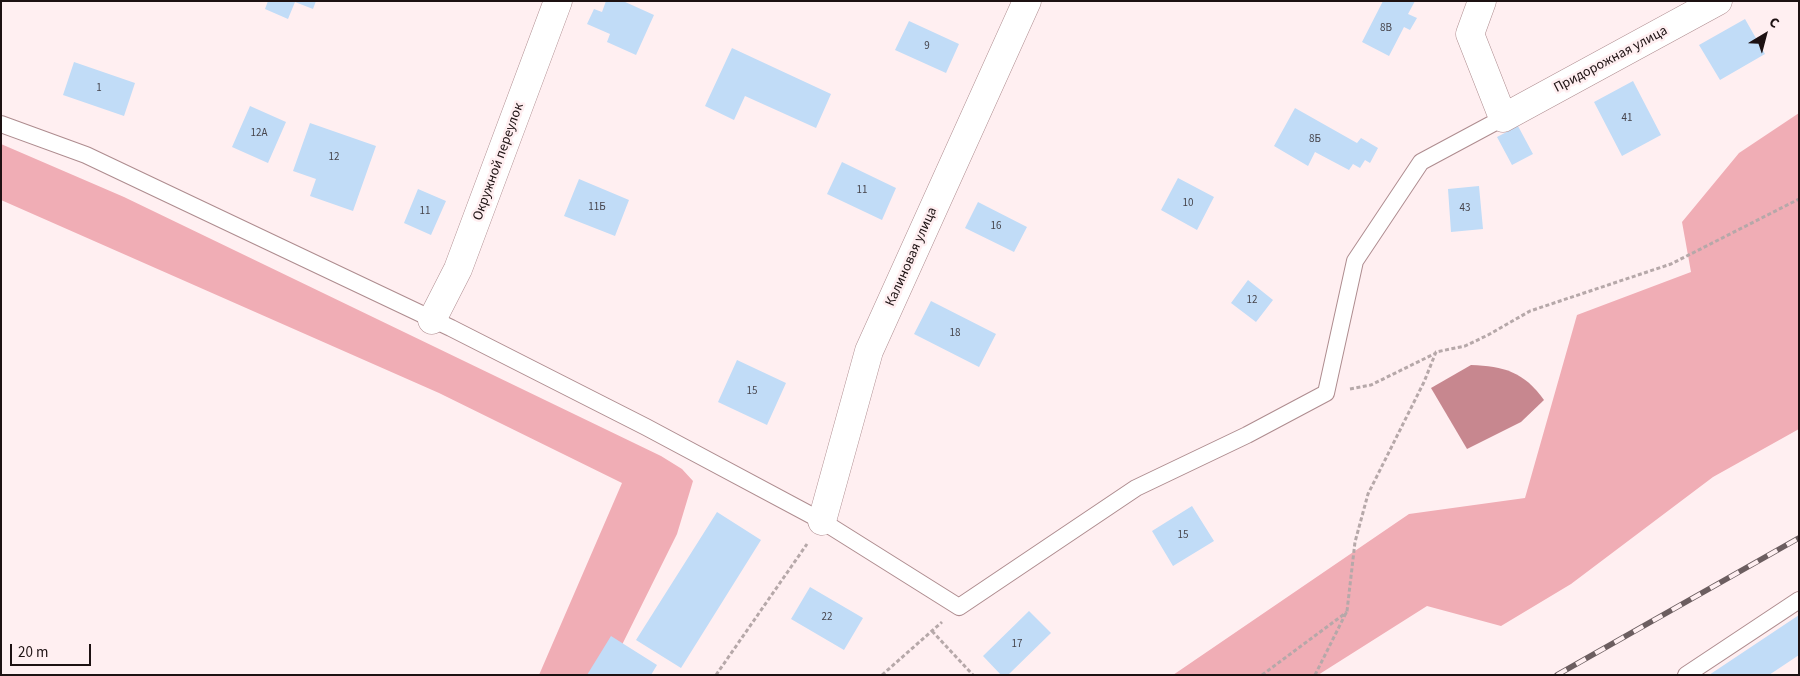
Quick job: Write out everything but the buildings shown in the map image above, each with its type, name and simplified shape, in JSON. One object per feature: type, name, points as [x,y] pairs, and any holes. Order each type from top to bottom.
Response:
[{"type":"street","name":"Окружной переулок","points":[[432,320],[458,269],[558,1]]},
{"type":"street","name":"Калиновая улица","points":[[822,521],[869,351],[1027,1]]},
{"type":"street","points":[[1482,1],[1470,34],[1503,118]]},
{"type":"street","name":"Придорожная улица","points":[[1503,118],[1718,1]]},
{"type":"lane","points":[[1,124],[86,155],[432,320],[646,427],[822,521],[959,608],[1136,488],[1247,435],[1326,393],[1355,261],[1421,162],[1503,118]]},
{"type":"lane","points":[[1686,675],[1799,600]]},
{"type":"path","points":[[1326,393],[1371,386],[1436,352],[1465,346],[1488,336],[1530,311],[1671,264],[1799,199]]},
{"type":"path","points":[[1315,675],[1347,611],[1355,542],[1368,494],[1424,382],[1436,352]]},
{"type":"path","points":[[716,675],[822,521]]},
{"type":"path","points":[[882,675],[959,608]]},
{"type":"path","points":[[1262,675],[1347,611]]},
{"type":"path","points":[[932,631],[973,675]]},
{"type":"shaded area","points":[[1799,113],[1799,429],[1713,477],[1571,584],[1501,626],[1427,606],[1318,675],[1173,675],[1409,514],[1525,498],[1577,315],[1691,272],[1682,222],[1739,153]]},
{"type":"shaded area","points":[[1,144],[124,197],[661,456],[682,469],[693,481],[677,534],[607,675],[539,675],[622,483],[439,393],[1,200]]},
{"type":"shaded area","points":[[1471,365],[1494,367],[1512,372],[1529,383],[1544,400],[1521,422],[1467,449],[1431,388]]},
{"type":"railway","points":[[1557,675],[1799,538]]}]
